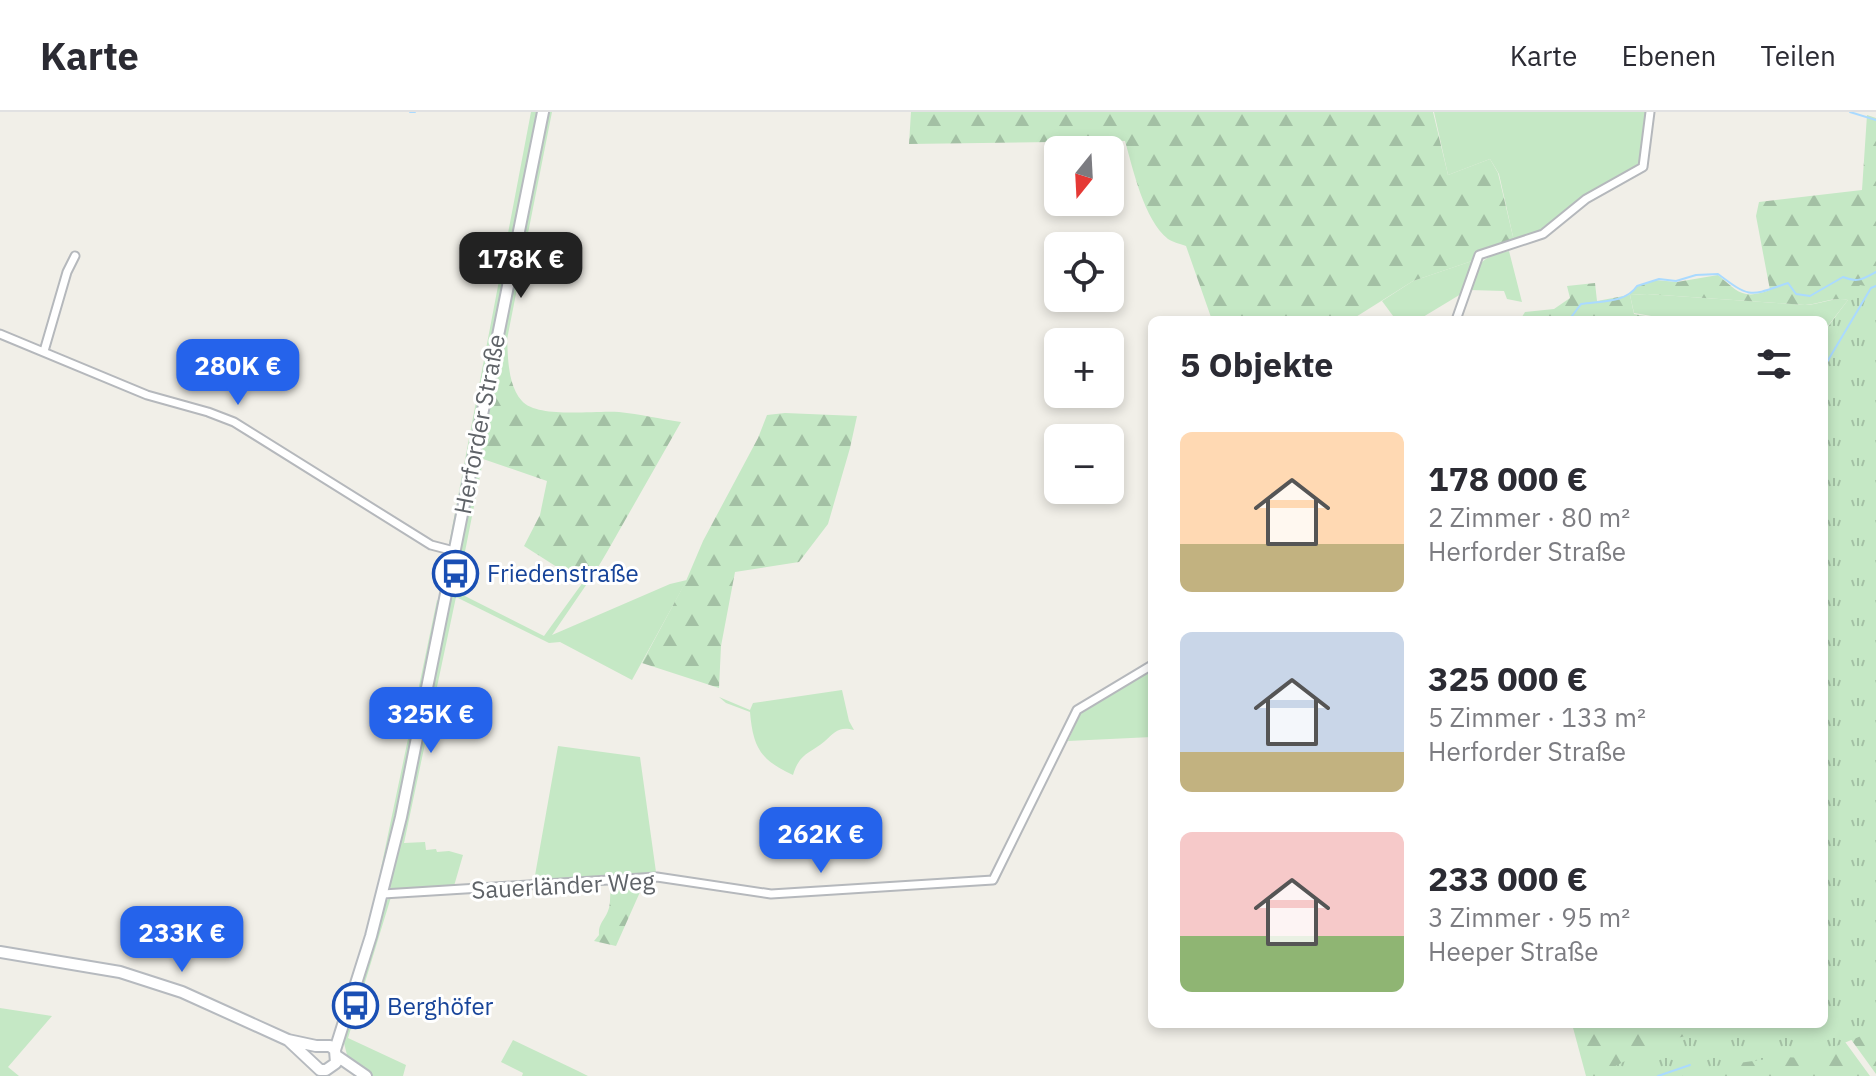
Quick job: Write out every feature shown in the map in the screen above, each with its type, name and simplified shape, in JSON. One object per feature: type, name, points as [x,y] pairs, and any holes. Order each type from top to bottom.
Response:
[{"type":"street","name":"Herforder Straße","points":[[328,1049],[345,1015],[383,894],[401,817],[543,112]]},
{"type":"street","points":[[1457,316],[1479,255],[1543,234],[1586,199],[1643,167],[1650,112]]},
{"type":"street","points":[[44,351],[67,272],[75,256]]},
{"type":"street","points":[[0,334],[147,395],[234,422],[431,545],[454,551]]},
{"type":"street","name":"Sauerländer Weg","points":[[383,894],[657,877],[771,894],[993,880],[1077,710],[1148,667]]},
{"type":"street","points":[[0,952],[120,972],[209,1003],[288,1040],[328,1049],[366,1076]]},
{"type":"street","points":[[288,1040],[313,1067],[359,1076]]},
{"type":"street","points":[[313,1067],[328,1049]]},
{"type":"street","points":[[327,1071],[328,1049]]},
{"type":"green space","points":[[531,112],[538,112],[453,541],[449,544]]},
{"type":"green space","points":[[545,112],[552,112],[457,592],[544,636],[594,567],[597,569],[552,635],[670,584],[687,580],[632,680],[560,642],[549,643],[456,597],[404,843],[425,842],[426,850],[463,855],[454,886],[393,891],[389,886],[457,571]]},
{"type":"green space","points":[[911,112],[1433,112],[1448,175],[1490,159],[1498,173],[1514,241],[1475,251],[1472,261],[1413,281],[1357,316],[1211,316],[1186,246],[1168,239],[1152,220],[1124,136],[1044,136],[1044,142],[909,144]]},
{"type":"green space","points":[[1434,112],[1648,112],[1640,166],[1584,196],[1539,233],[1514,241],[1499,174],[1490,159],[1448,175]]},
{"type":"green space","points":[[1867,115],[1876,118],[1876,1074],[1828,1008],[1828,327],[1848,300],[1805,305],[1647,294],[1630,295],[1634,314],[1646,316],[1522,316],[1525,312],[1554,309],[1570,298],[1567,286],[1595,283],[1597,301],[1629,295],[1636,287],[1655,280],[1677,282],[1718,275],[1741,293],[1770,290],[1756,216],[1759,202],[1862,190]]},
{"type":"green space","points":[[1509,251],[1522,302],[1507,299],[1504,291],[1470,290],[1482,262]]},
{"type":"green space","points":[[1472,261],[1461,294],[1425,316],[1393,316],[1382,301],[1413,281]]},
{"type":"green space","points":[[1860,285],[1876,288],[1876,1030],[1807,1058],[1782,1057],[1710,1067],[1682,1076],[1596,1076],[1662,1042],[1689,1035],[1735,1028],[1828,1028],[1828,327]]},
{"type":"green space","points":[[1630,295],[1805,305],[1848,300],[1828,326],[1828,316],[1651,316],[1634,313]]},
{"type":"green space","points":[[507,335],[513,387],[530,407],[553,412],[619,412],[681,422],[597,569],[594,567],[582,583],[524,546],[540,515],[547,481],[483,459]]},
{"type":"green space","points":[[767,415],[857,416],[828,524],[799,562],[735,572],[721,646],[719,688],[642,663]]},
{"type":"green space","points":[[437,600],[441,602],[381,887],[380,873]]},
{"type":"green space","points":[[1148,672],[1148,737],[1068,741],[1080,714]]},
{"type":"green space","points":[[842,690],[854,730],[841,729],[835,733],[802,758],[793,775],[773,764],[760,751],[753,734],[750,712],[719,697],[750,710],[753,703]]},
{"type":"green space","points":[[558,746],[640,757],[656,872],[534,881]]},
{"type":"green space","points":[[644,883],[616,946],[594,941],[608,911],[613,885]]},
{"type":"green space","points":[[391,897],[348,1038],[406,1065],[403,1076],[372,1076],[349,1063],[344,1043],[384,903]]},
{"type":"green space","points":[[0,1008],[52,1016],[8,1067],[19,1076],[0,1076]]},
{"type":"green space","points":[[1828,1018],[1870,1076],[1586,1076],[1573,1028],[1828,1028]]},
{"type":"green space","points":[[513,1040],[588,1076],[522,1076],[523,1073],[501,1062]]},
{"type":"waterway","points":[[410,112],[415,112]]},
{"type":"waterway","points":[[1850,112],[1876,120]]},
{"type":"waterway","points":[[1572,316],[1581,304],[1626,296],[1637,286],[1659,279],[1676,281],[1696,275],[1718,274],[1751,293],[1788,283],[1796,294],[1810,296],[1843,277],[1860,279],[1876,272]]},
{"type":"waterway","points":[[1828,360],[1871,288],[1876,286]]},
{"type":"waterway","points":[[1658,1076],[1690,1065]]},
{"type":"place","name":"Friedenstraße","points":[[456,573]]},
{"type":"place","name":"Berghöfer","points":[[356,1006]]}]
